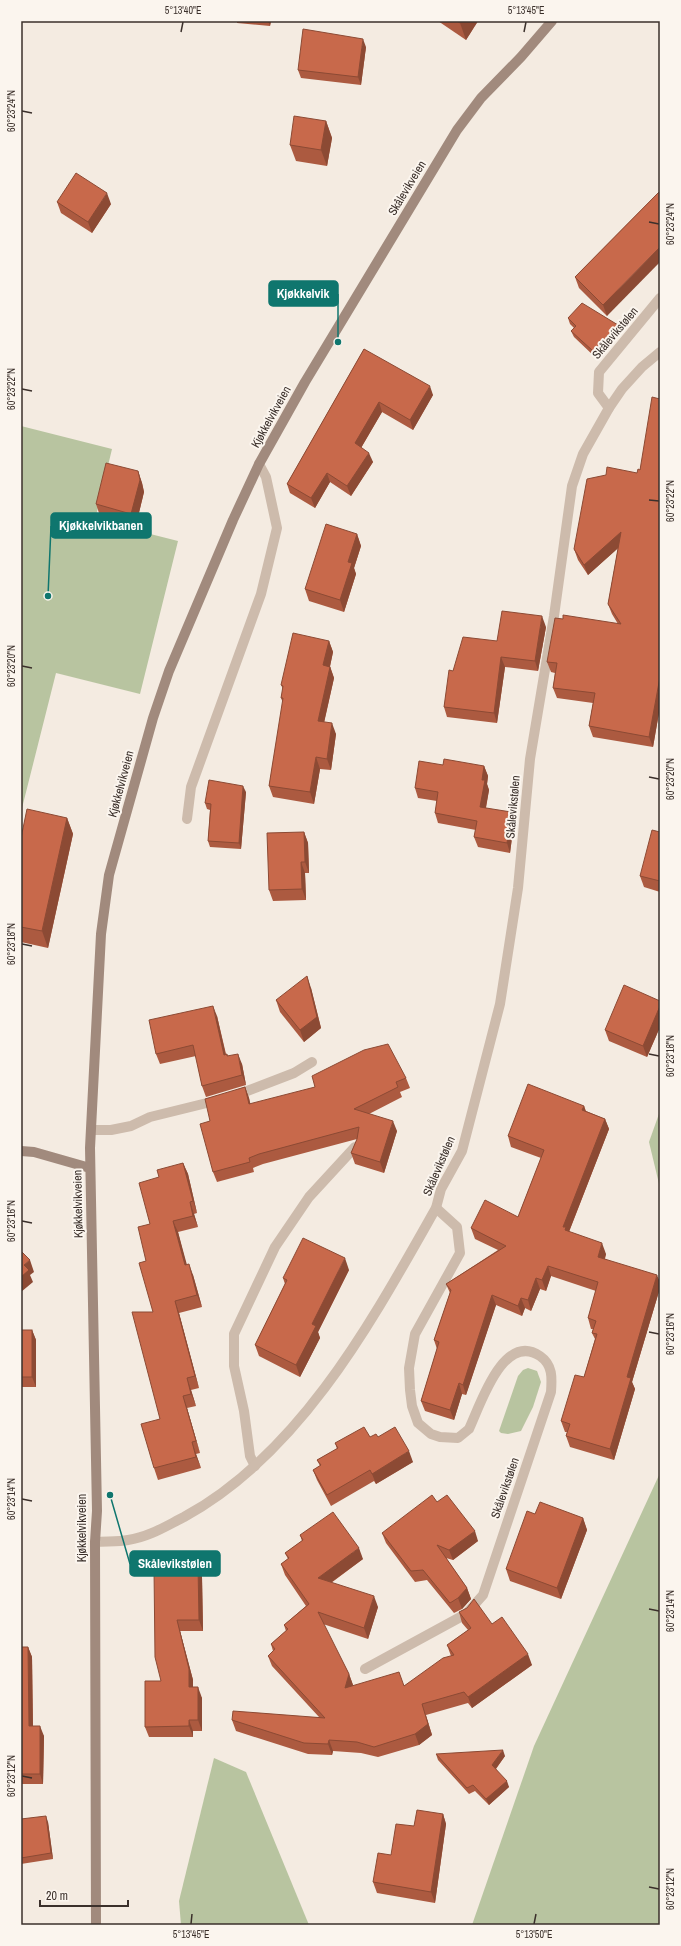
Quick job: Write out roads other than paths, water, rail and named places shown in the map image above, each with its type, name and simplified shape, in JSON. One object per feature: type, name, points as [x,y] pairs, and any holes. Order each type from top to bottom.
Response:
[{"type":"main road","name":"Skålevikveien","points":[[305,382],[457,130],[481,98],[521,57],[552,21]]},
{"type":"main road","name":"Kjøkkelvikveien","points":[[96,1925],[95,1542],[97,1511],[90,1168],[100,934],[110,874],[153,718],[169,671],[216,556],[259,464],[305,382]]},
{"type":"main road","points":[[21,1151],[34,1152],[90,1168]]},
{"type":"street","name":"Skålevikstølen","points":[[609,408],[598,393],[599,372],[660,298]]},
{"type":"street","name":"Skålevikstølen","points":[[95,1542],[128,1540],[154,1533],[207,1504],[255,1466],[283,1438],[342,1364],[376,1314],[436,1208],[441,1189],[462,1152],[500,1004],[518,888],[530,759],[554,616],[572,486],[583,454],[609,408],[622,389],[642,367],[660,352]]},
{"type":"street","name":"Kjøkkelvikveien","points":[[187,819],[191,787],[261,594],[277,528],[266,477],[259,464]]},
{"type":"street","points":[[91,1130],[118,1129],[131,1126],[150,1117],[240,1095],[294,1073],[312,1062]]},
{"type":"street","points":[[255,1466],[250,1456],[244,1411],[234,1366],[234,1334],[275,1247],[309,1197],[355,1146]]},
{"type":"street","name":"Skålevikstølen","points":[[365,1669],[466,1614],[483,1595],[551,1392],[553,1374],[546,1360],[534,1351],[518,1352],[502,1363],[493,1377],[469,1430],[464,1434],[458,1438],[440,1437],[431,1434],[418,1423],[412,1406],[409,1368],[414,1334],[460,1253],[457,1227],[436,1208]]},
{"type":"place","name":"Kjøkkelvik","points":[[338,342]]},
{"type":"place","name":"Kjøkkelvikbanen","points":[[48,596]]},
{"type":"place","name":"Skålevikstølen","points":[[110,1495]]}]
